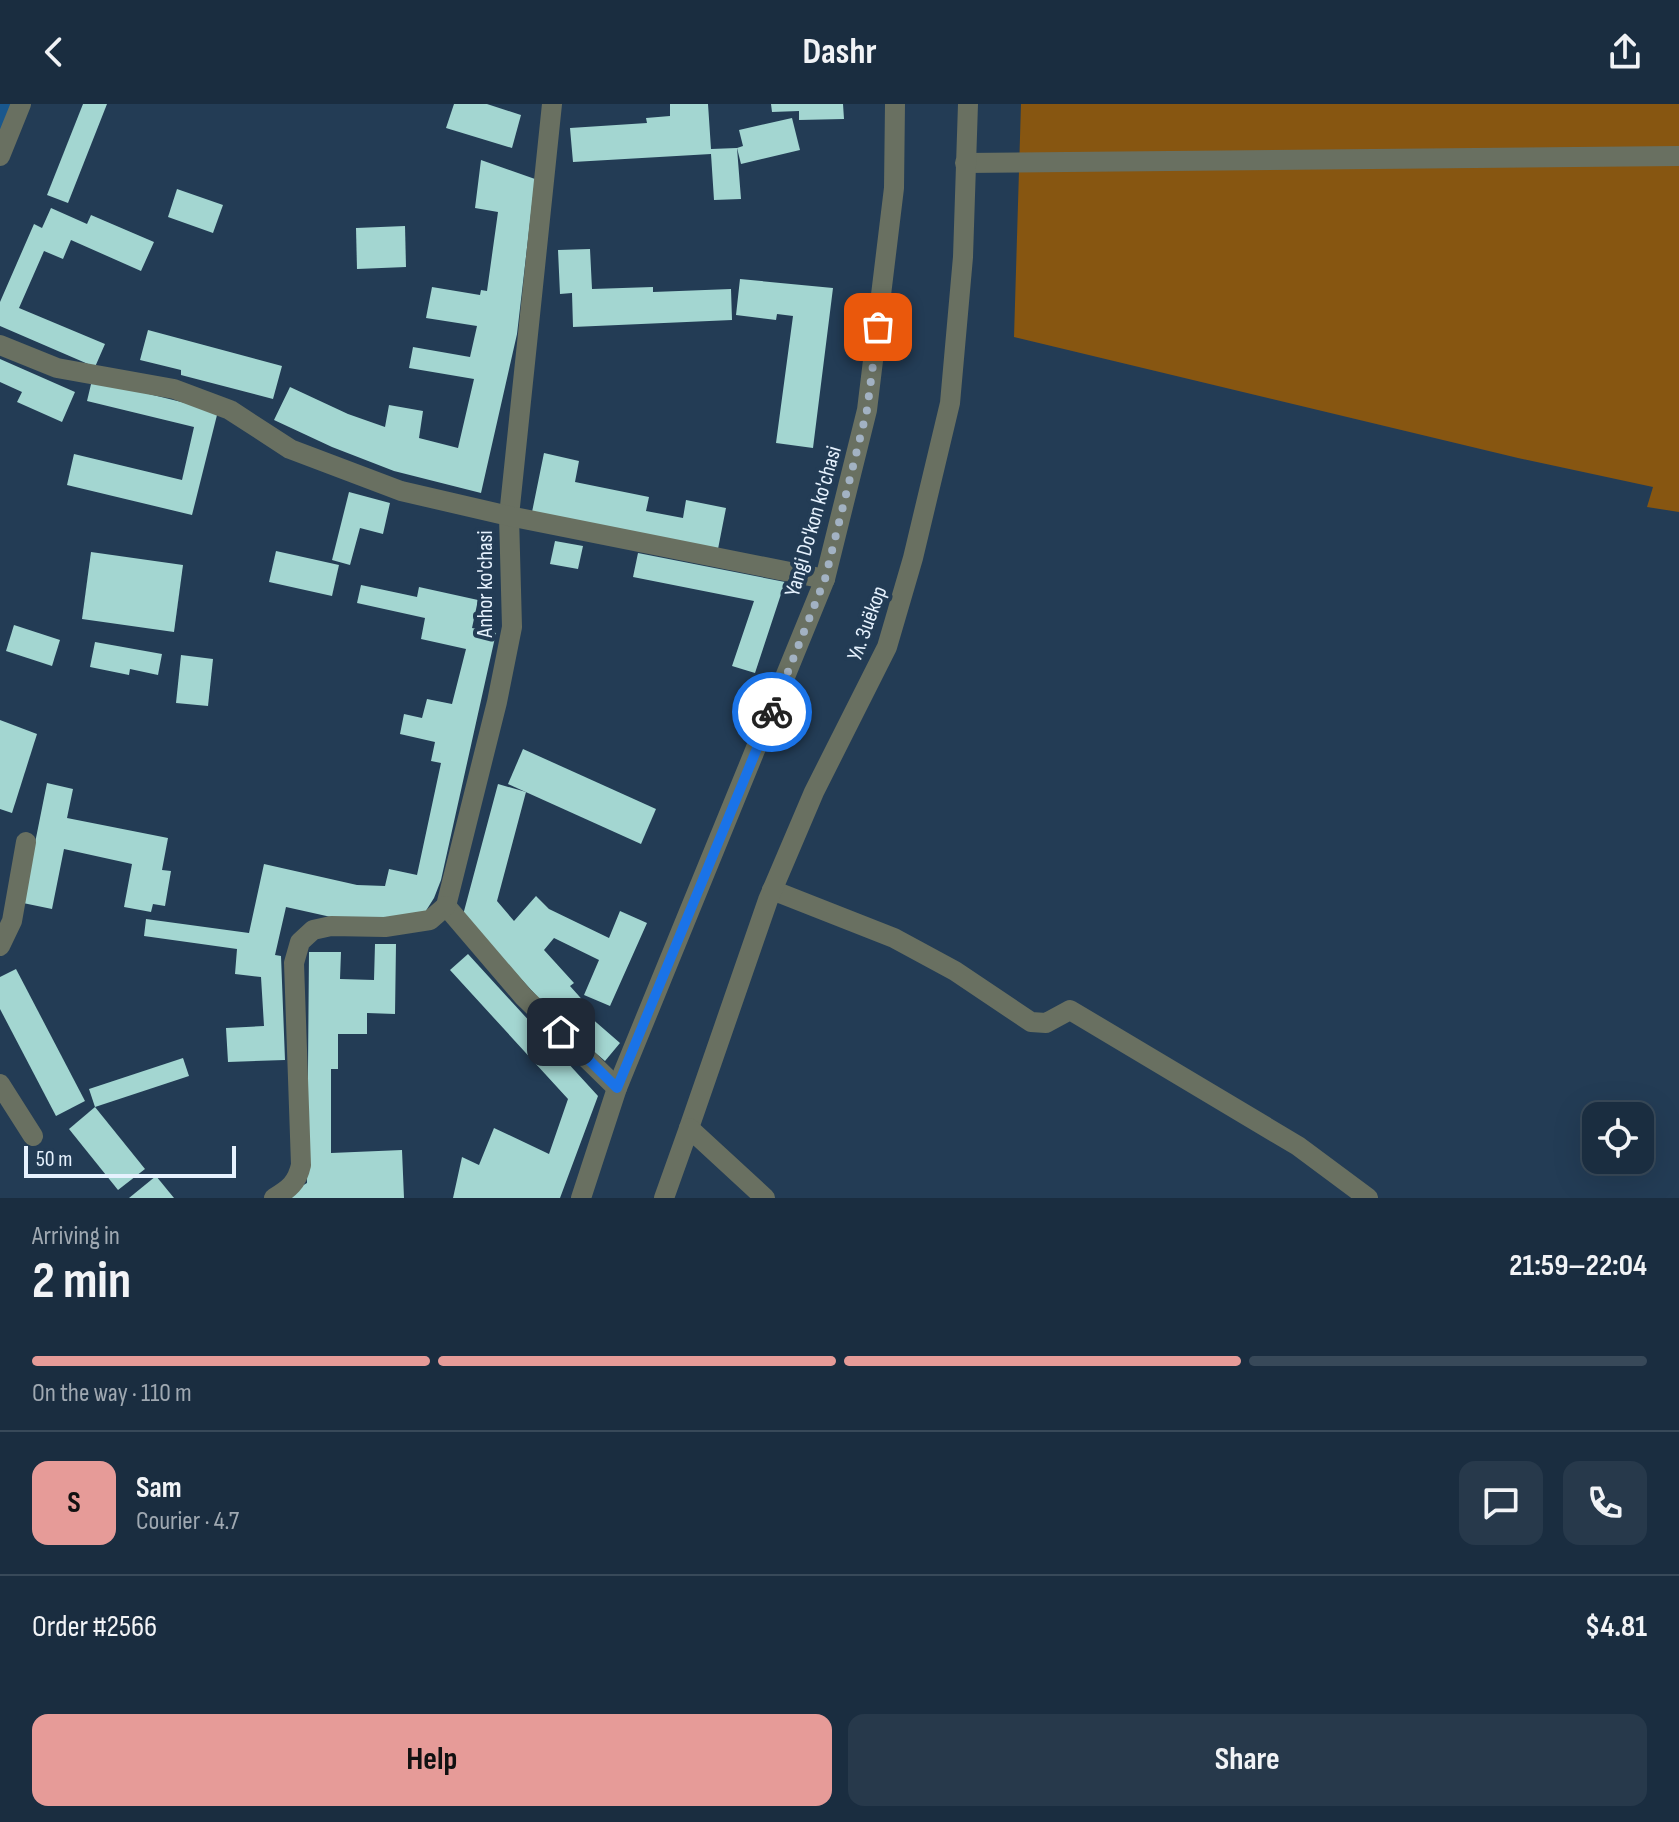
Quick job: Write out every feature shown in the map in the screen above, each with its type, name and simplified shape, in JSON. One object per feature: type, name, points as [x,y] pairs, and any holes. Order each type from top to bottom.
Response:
[{"type":"street","points":[[0,156],[21,104]]},
{"type":"street","name":"Anhor ko'chasi","points":[[446,906],[497,702],[512,627],[509,516],[552,104]]},
{"type":"street","name":"Yangi Do'kon ko'chasi","points":[[581,1198],[617,1088],[825,579],[867,410],[894,188],[895,104]]},
{"type":"street","name":"Ул. Зиёкор","points":[[664,1198],[772,890],[814,792],[887,647],[913,558],[950,403],[963,257],[968,104]]},
{"type":"street","points":[[965,163],[1679,156]]},
{"type":"street","points":[[0,345],[57,368],[174,389],[230,410],[290,449],[401,491],[509,516],[825,579]]},
{"type":"street","points":[[0,946],[12,921],[26,842]]},
{"type":"street","points":[[772,890],[894,938],[955,971],[1031,1022],[1046,1023],[1070,1010],[1298,1146],[1368,1198]]},
{"type":"street","points":[[274,1198],[290,1188],[298,1178],[301,1165],[294,963],[300,942],[313,930],[331,926],[385,927],[430,920],[446,906],[523,996],[617,1088]]},
{"type":"street","points":[[0,1084],[33,1136]]},
{"type":"street","points":[[689,1128],[765,1198]]},
{"type":"shaded area","points":[[1021,104],[1679,104],[1679,512],[1647,507],[1653,487],[1518,458],[1014,337]]},
{"type":"building","points":[[83,104],[107,104],[68,203],[47,195]]},
{"type":"building","points":[[454,104],[487,104],[521,115],[512,148],[446,128]]},
{"type":"building","points":[[670,104],[708,104],[711,149],[737,148],[741,199],[714,200],[711,154],[573,162],[570,128],[647,123],[646,118],[670,116]]},
{"type":"building","points":[[771,104],[843,104],[844,119],[799,120],[799,111],[772,112]]},
{"type":"building","points":[[792,118],[800,150],[741,164],[737,148],[743,146],[739,130]]},
{"type":"building","points":[[481,160],[535,179],[517,334],[481,493],[394,471],[274,420],[290,387],[385,427],[389,405],[423,411],[419,438],[458,448],[474,379],[409,368],[413,347],[470,357],[477,326],[426,318],[432,287],[480,295],[481,290],[487,291],[498,212],[475,208]]},
{"type":"building","points":[[177,189],[223,205],[213,233],[168,217]]},
{"type":"building","points":[[51,208],[87,224],[91,215],[154,242],[141,271],[71,240],[63,259],[44,251],[19,308],[105,344],[95,367],[0,326],[0,302],[34,224],[42,228]]},
{"type":"building","points":[[405,226],[406,267],[357,269],[356,228]]},
{"type":"building","points":[[590,249],[592,289],[653,287],[653,292],[731,289],[732,320],[573,327],[572,293],[560,294],[558,250]]},
{"type":"building","points":[[740,279],[833,288],[813,448],[776,443],[793,316],[777,314],[776,320],[736,315]]},
{"type":"building","points":[[148,330],[282,366],[273,399],[181,375],[181,370],[140,360]]},
{"type":"building","points":[[0,359],[75,392],[62,422],[17,402],[22,392],[0,382]]},
{"type":"building","points":[[92,380],[218,411],[192,515],[67,485],[74,454],[182,480],[194,427],[87,401]]},
{"type":"building","points":[[544,453],[579,461],[575,482],[649,497],[646,511],[683,518],[686,500],[726,508],[718,549],[532,512]]},
{"type":"building","points":[[349,492],[390,503],[383,534],[360,528],[350,565],[332,560]]},
{"type":"building","points":[[555,541],[583,546],[578,569],[550,564]]},
{"type":"building","points":[[276,551],[339,565],[332,596],[269,582]]},
{"type":"building","points":[[91,552],[183,565],[174,632],[82,619]]},
{"type":"building","points":[[638,553],[785,582],[755,673],[732,666],[754,601],[633,577]]},
{"type":"building","points":[[361,585],[417,597],[419,587],[478,600],[472,628],[496,633],[441,880],[422,917],[349,921],[286,907],[275,955],[281,956],[285,1060],[228,1062],[226,1028],[264,1026],[261,977],[235,974],[237,949],[144,936],[146,919],[249,933],[264,864],[357,885],[385,886],[389,869],[417,875],[441,763],[431,761],[435,742],[400,734],[404,714],[422,718],[427,699],[452,704],[466,649],[421,639],[425,618],[357,603]]},
{"type":"building","points":[[14,625],[60,640],[52,666],[6,651]]},
{"type":"building","points":[[95,642],[162,654],[158,675],[130,669],[129,675],[90,667]]},
{"type":"building","points":[[181,655],[213,659],[208,706],[176,703]]},
{"type":"building","points":[[0,720],[37,734],[12,813],[0,809]]},
{"type":"building","points":[[523,749],[656,809],[641,844],[508,784]]},
{"type":"building","points":[[47,783],[73,789],[67,818],[168,838],[162,870],[171,871],[165,906],[153,904],[151,912],[124,907],[132,864],[64,849],[52,909],[23,903]]},
{"type":"building","points":[[498,784],[526,792],[497,901],[514,921],[536,896],[549,909],[609,938],[620,911],[647,923],[610,1006],[584,995],[599,960],[554,938],[544,950],[574,983],[570,986],[587,1005],[582,1010],[620,1043],[605,1061],[564,1026],[463,915]]},
{"type":"building","points":[[375,944],[396,944],[395,1014],[367,1013],[367,1034],[338,1034],[338,1069],[331,1069],[331,1153],[402,1150],[404,1198],[282,1198],[307,1183],[309,952],[341,952],[340,979],[374,980]]},
{"type":"building","points":[[468,954],[598,1096],[560,1198],[453,1198],[462,1157],[479,1165],[494,1128],[549,1154],[568,1099],[450,970]]},
{"type":"building","points":[[16,969],[85,1101],[56,1116],[0,1009],[0,977]]},
{"type":"building","points":[[183,1058],[189,1076],[95,1107],[89,1089]]},
{"type":"building","points":[[95,1107],[145,1169],[118,1190],[69,1129]]},
{"type":"building","points":[[156,1176],[174,1198],[129,1198]]},
{"type":"way so far","points":[[772,712],[825,579],[867,410],[878,327]]},
{"type":"route","points":[[561,1032],[617,1088],[772,712]]}]
